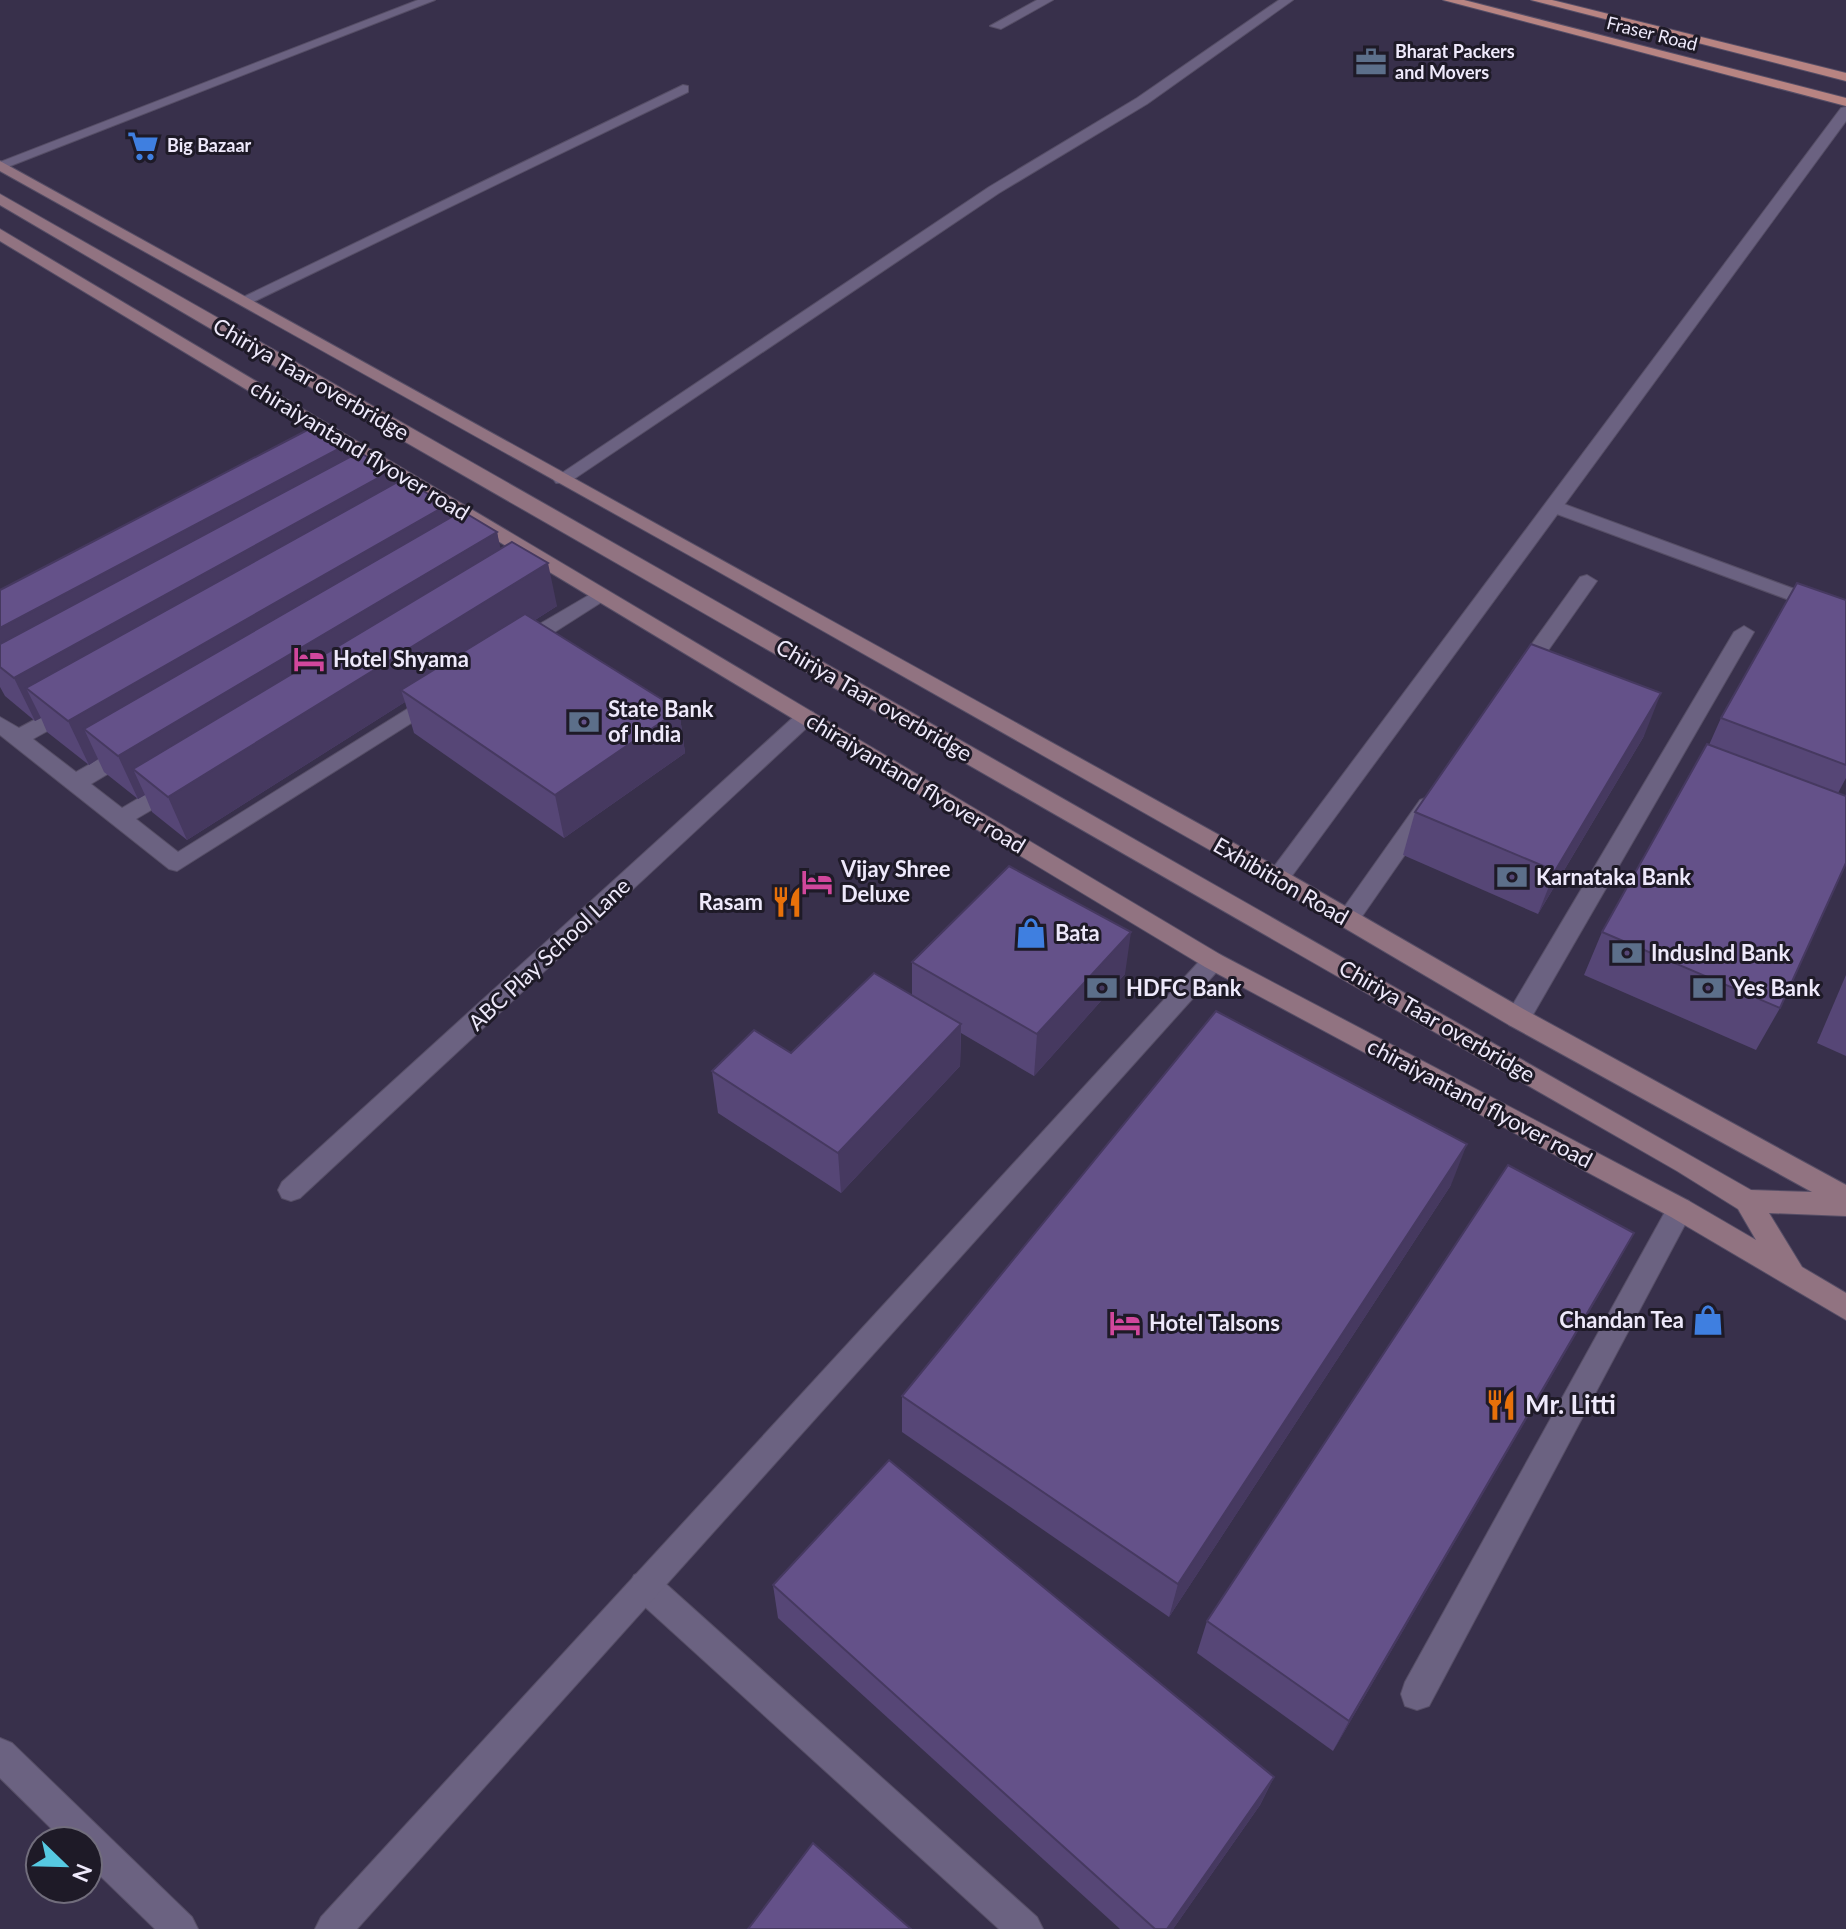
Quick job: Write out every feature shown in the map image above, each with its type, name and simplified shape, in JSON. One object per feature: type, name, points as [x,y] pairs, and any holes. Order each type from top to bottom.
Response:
[{"type":"main road","name":"Fraser Road","points":[[1449,0],[1846,102]]},
{"type":"main road","points":[[1537,0],[1846,77]]},
{"type":"main road","name":"Exhibition Road","points":[[1,166],[717,563],[1278,878],[1518,1018],[1846,1198]]},
{"type":"main road","name":"Chiriya Taar overbridge","points":[[0,199],[345,400],[1686,1163],[1747,1201],[1793,1279]]},
{"type":"main road","name":"chiraiyantand flyover road","points":[[0,234],[491,537],[545,561],[1213,961],[1680,1209],[1846,1308]]},
{"type":"main road","name":"Chiriya Taar overbridge","points":[[1747,1201],[1846,1205]]},
{"type":"street","points":[[1,166],[429,0]]},
{"type":"street","points":[[996,26],[1047,0]]},
{"type":"street","points":[[562,479],[994,190],[1142,101],[1287,0]]},
{"type":"street","points":[[243,301],[683,89]]},
{"type":"street","points":[[1278,878],[1846,111]]},
{"type":"street","points":[[1553,506],[1846,615]]},
{"type":"street","points":[[518,577],[545,561]]},
{"type":"street","points":[[1504,698],[1587,581]]},
{"type":"street","points":[[508,653],[601,594]]},
{"type":"street","points":[[1518,1018],[1744,632]]},
{"type":"street","points":[[0,724],[177,863],[455,686]]},
{"type":"street","points":[[18,738],[87,700]]},
{"type":"street","name":"ABC Play School Lane","points":[[291,1190],[806,717]]},
{"type":"street","points":[[75,783],[143,743]]},
{"type":"street","points":[[120,819],[187,778]]},
{"type":"street","points":[[1348,919],[1440,789]]},
{"type":"street","points":[[333,1929],[1213,961]]},
{"type":"street","points":[[1417,1694],[1680,1209]]},
{"type":"street","points":[[645,1586],[1025,1929]]},
{"type":"street","points":[[0,1755],[180,1929]]},
{"type":"building","points":[[315,426],[346,445],[0,628],[0,590]]},
{"type":"building","points":[[359,452],[391,471],[14,678],[0,667],[0,644]]},
{"type":"building","points":[[403,479],[447,505],[68,721],[26,688]]},
{"type":"building","points":[[462,511],[497,532],[118,756],[84,729]]},
{"type":"building","points":[[512,542],[548,563],[168,797],[133,769]]},
{"type":"building","points":[[1797,583],[1846,600],[1846,765],[1721,718]]},
{"type":"building","points":[[525,614],[679,710],[555,795],[401,690]]},
{"type":"building","points":[[1531,644],[1661,693],[1555,871],[1415,812]]},
{"type":"building","points":[[1707,744],[1846,796],[1846,863],[1780,1008],[1602,932]]},
{"type":"building","points":[[1009,866],[1131,932],[1037,1034],[912,962]]},
{"type":"building","points":[[874,973],[961,1024],[838,1153],[712,1071],[754,1030],[791,1053]]},
{"type":"building","points":[[1216,1011],[1467,1144],[1178,1584],[902,1396]]},
{"type":"building","points":[[1508,1165],[1634,1233],[1349,1721],[1207,1621]]},
{"type":"building","points":[[889,1460],[1274,1777],[1167,1929],[1155,1929],[773,1585]]},
{"type":"building","points":[[813,1843],[911,1929],[748,1929]]},
{"type":"place","name":"Bharat Packers and Movers","points":[[1371,62]]},
{"type":"place","name":"Big Bazaar","points":[[143,146]]},
{"type":"place","name":"Hotel Shyama","points":[[309,659]]},
{"type":"place","name":"State Bank of India","points":[[584,722]]},
{"type":"place","name":"Karnataka Bank","points":[[1512,877]]},
{"type":"place","name":"Vijay Shree Deluxe","points":[[817,882]]},
{"type":"place","name":"Rasam","points":[[787,902]]},
{"type":"place","name":"Bata","points":[[1031,933]]},
{"type":"place","name":"IndusInd Bank","points":[[1627,953]]},
{"type":"place","name":"HDFC Bank","points":[[1102,988]]},
{"type":"place","name":"Yes Bank","points":[[1708,988]]},
{"type":"place","name":"Chandan Tea","points":[[1708,1320]]},
{"type":"place","name":"Hotel Talsons","points":[[1125,1323]]},
{"type":"place","name":"Mr. Litti","points":[[1501,1405]]}]
